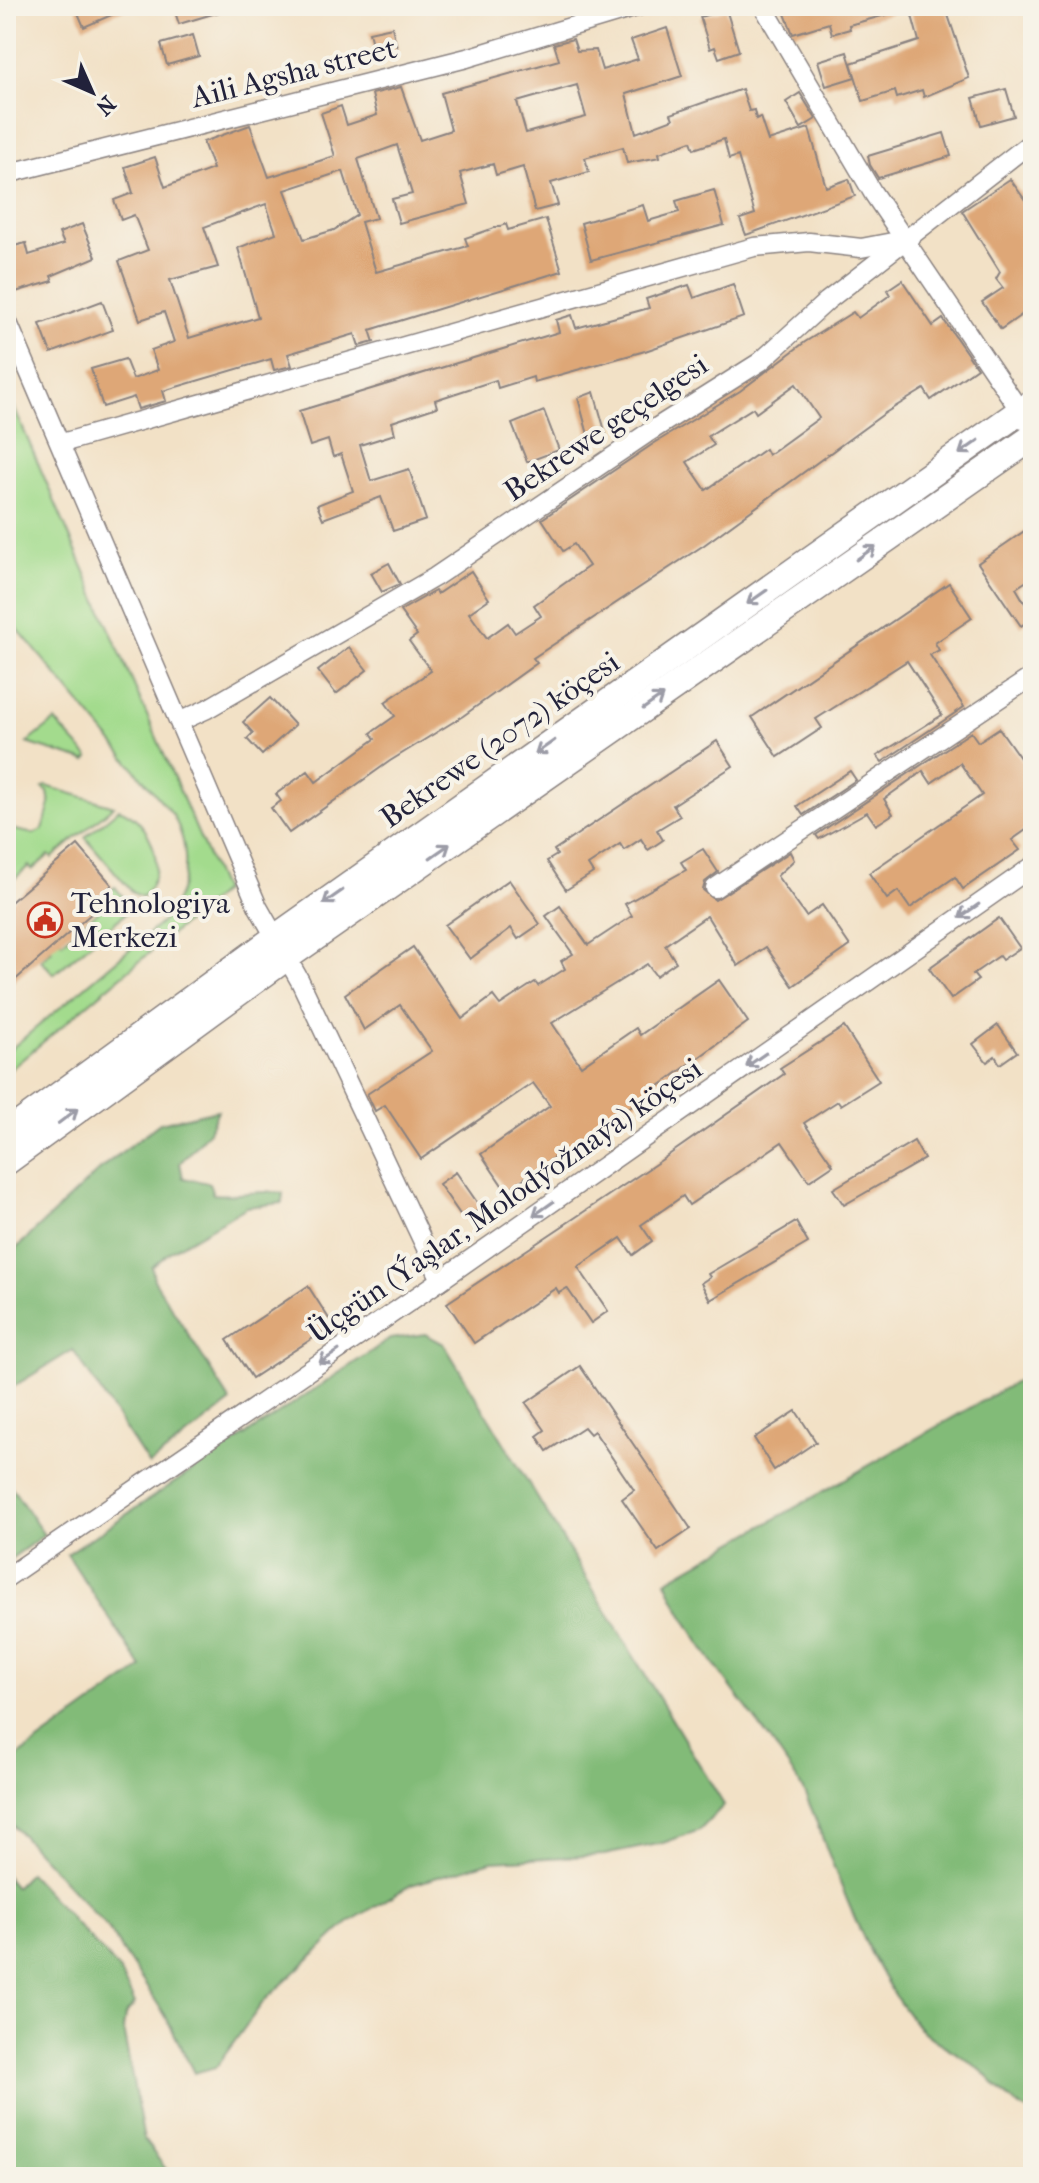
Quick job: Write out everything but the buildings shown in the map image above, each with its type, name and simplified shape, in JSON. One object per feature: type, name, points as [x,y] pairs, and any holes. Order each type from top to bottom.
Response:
[{"type":"main road","name":"Bekrewe (2072) köçesi","points":[[6,1162],[281,948],[1029,414]]},
{"type":"main road","name":"Bekrewe (2072) köçesi","points":[[6,1134],[1033,437]]},
{"type":"street","name":"Aili Agsha street","points":[[6,174],[467,58],[640,6]]},
{"type":"street","points":[[763,6],[904,239],[1029,414]]},
{"type":"street","name":"Bekrewe geçelgesi","points":[[181,721],[435,577],[658,426],[760,362],[827,301],[1033,141]]},
{"type":"street","points":[[62,443],[754,247],[809,242],[861,248],[904,239]]},
{"type":"street","points":[[6,318],[258,907],[281,948],[441,1280]]},
{"type":"street","points":[[715,888],[1033,676]]},
{"type":"street","name":"Üçgün (Ýaşlar, Molodýožnaýa) köçesi","points":[[6,1578],[441,1280],[1033,866]]},
{"type":"green space","points":[[6,389],[223,891],[6,1073],[6,1053],[162,922],[178,897],[185,857],[173,815],[6,615]]},
{"type":"green space","points":[[55,721],[89,758],[86,761],[27,743]]},
{"type":"green space","points":[[46,786],[114,806],[52,858],[49,855],[32,870],[29,866],[6,886],[6,828],[34,834],[43,829],[50,804],[48,792],[43,788]]},
{"type":"green space","points":[[119,809],[140,824],[153,848],[155,874],[142,897],[133,893],[85,837]]},
{"type":"green space","points":[[115,887],[132,908],[54,974],[41,960],[52,950],[48,944],[56,937],[62,942],[103,907],[98,901]]},
{"type":"green space","points":[[218,1110],[209,1131],[180,1163],[183,1178],[209,1183],[213,1194],[283,1193],[282,1203],[247,1207],[171,1251],[152,1267],[154,1280],[231,1402],[149,1465],[73,1350],[6,1391],[6,1258],[106,1164],[160,1123]]},
{"type":"green space","points":[[425,1334],[444,1344],[724,1805],[700,1830],[663,1843],[604,1855],[492,1861],[411,1885],[349,1922],[264,2001],[216,2067],[194,2073],[165,2015],[107,1927],[6,1818],[6,1765],[142,1668],[67,1554],[390,1339]]},
{"type":"green space","points":[[1033,1372],[1033,2114],[1012,2101],[975,2065],[923,2031],[901,2004],[865,1940],[799,1783],[711,1660],[679,1609],[666,1581]]},
{"type":"green space","points":[[6,1479],[44,1535],[6,1562]]},
{"type":"green space","points":[[29,1873],[119,1970],[135,2004],[125,2015],[123,2029],[144,2140],[172,2177],[6,2177],[6,1876],[15,1887]]},
{"type":"place","name":"Tehnologiya Merkezi","points":[[45,920]]}]
